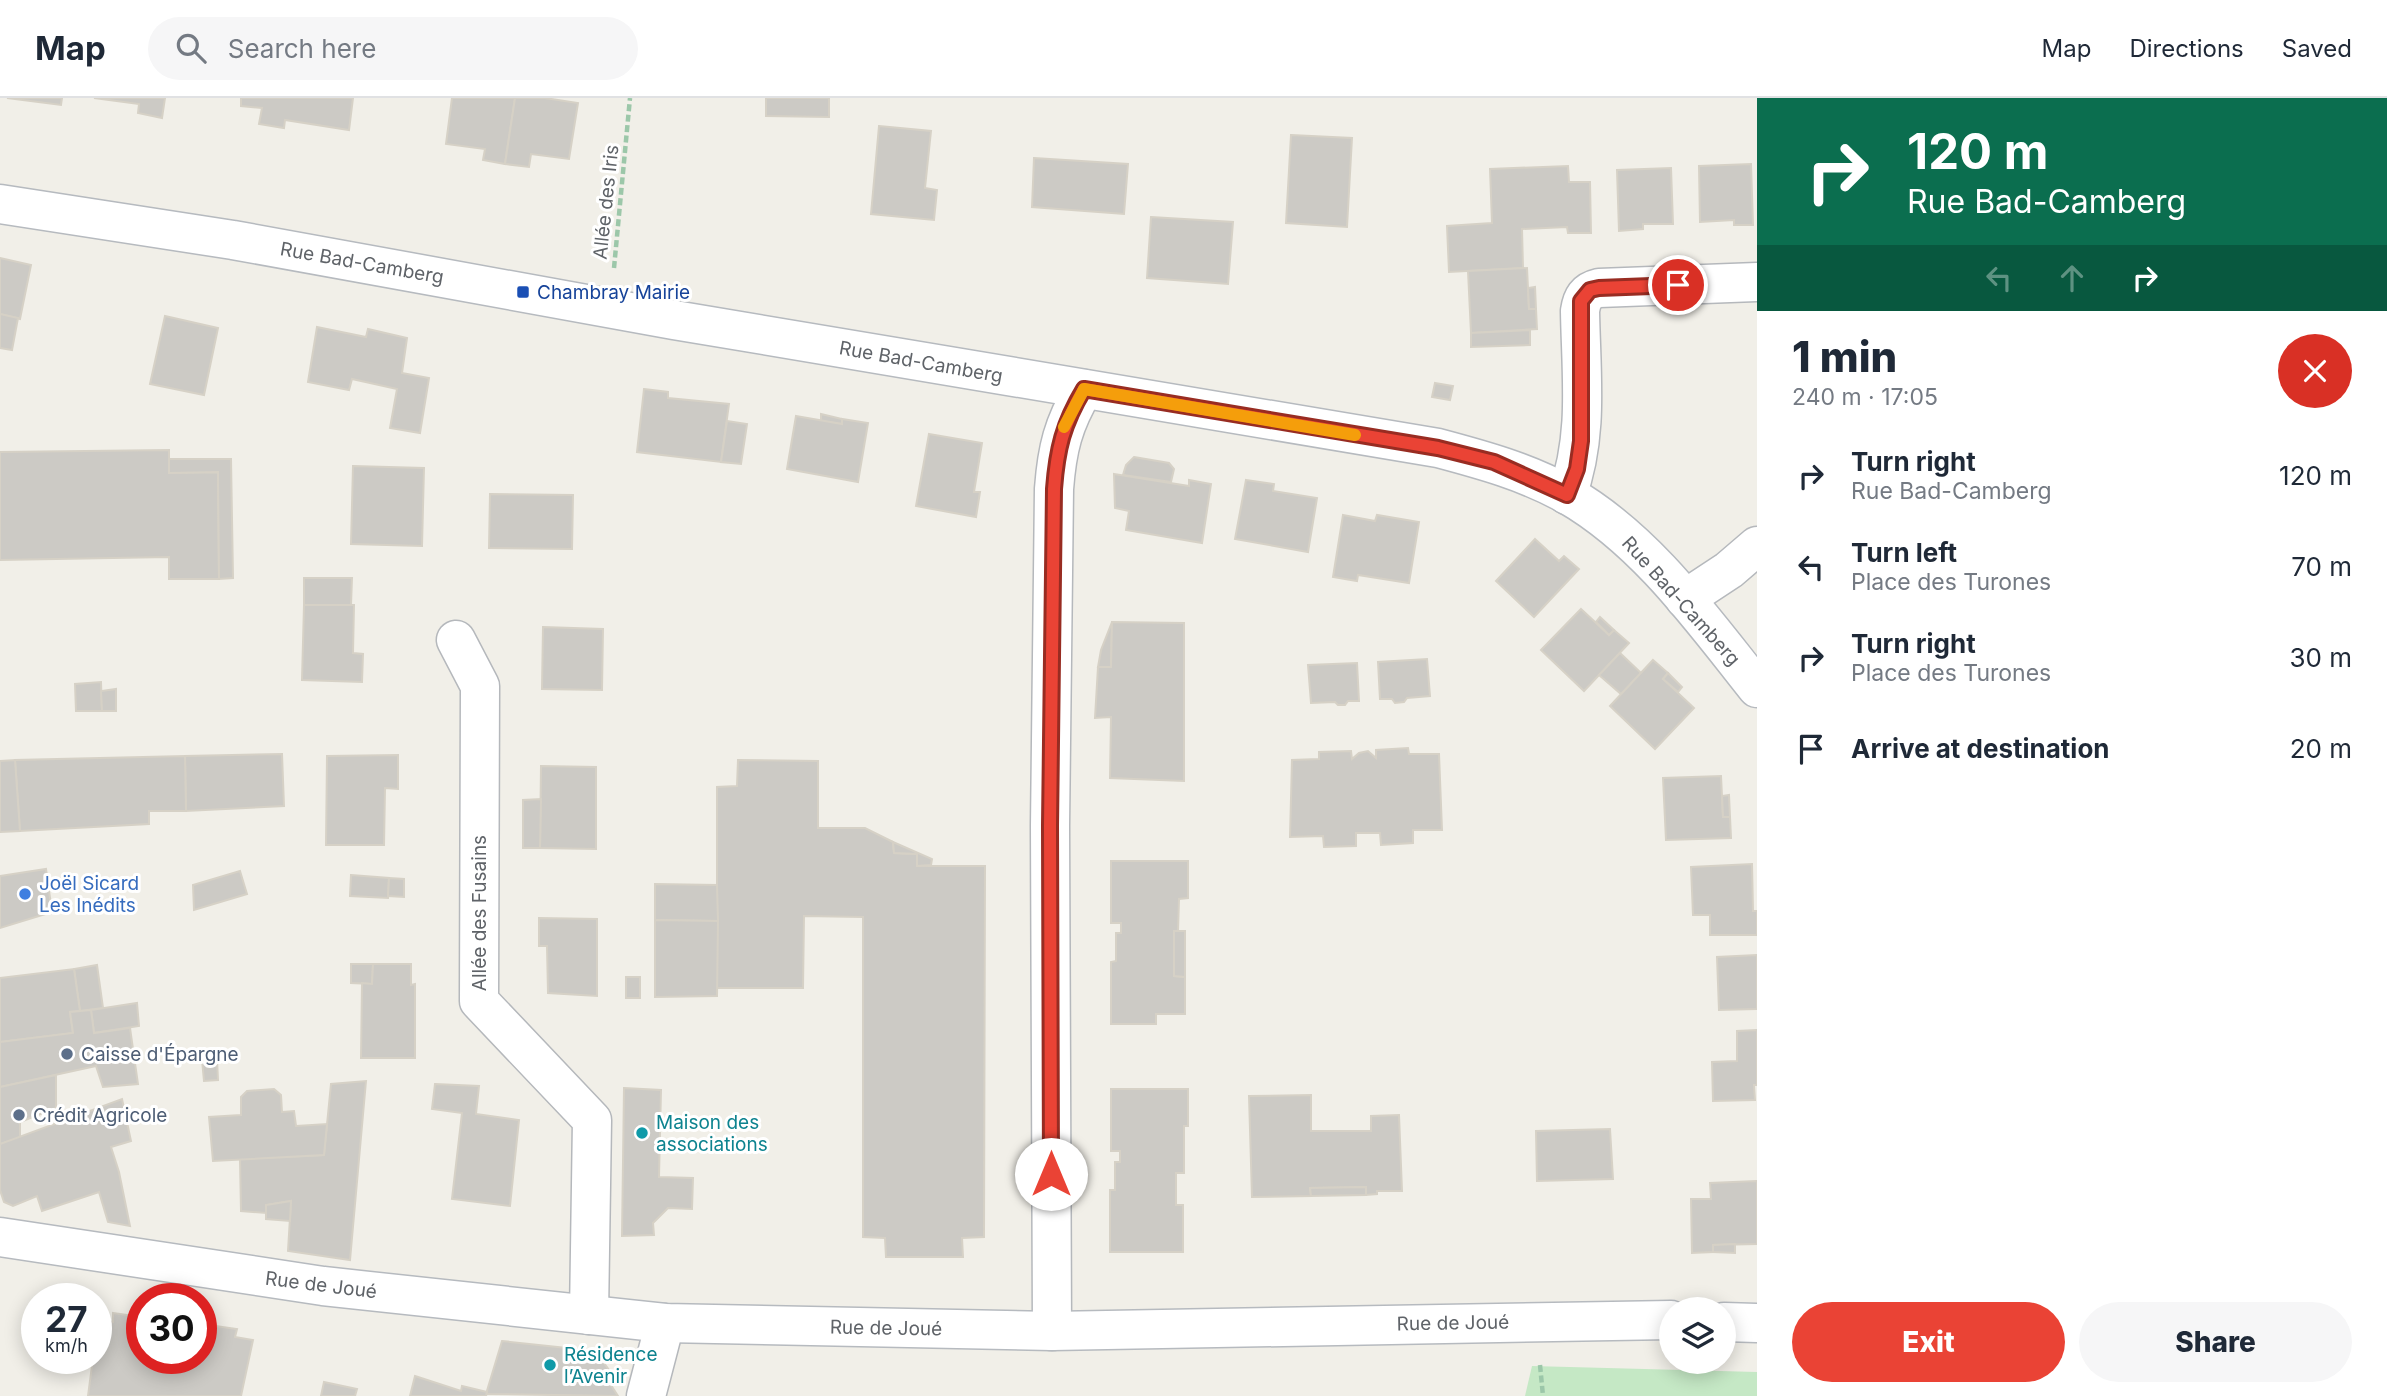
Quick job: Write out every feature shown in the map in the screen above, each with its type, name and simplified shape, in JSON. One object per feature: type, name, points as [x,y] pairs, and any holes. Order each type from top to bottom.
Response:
[{"type":"street","name":"Rue Bad-Camberg","points":[[0,204],[233,240],[607,308],[1438,448],[1494,462],[1567,495],[1617,530],[1685,599],[1757,688]]},
{"type":"street","points":[[1567,495],[1577,469],[1581,441],[1580,311],[1581,301],[1590,290],[1757,282]]},
{"type":"street","points":[[1052,1331],[1050,826],[1054,489],[1057,453],[1064,426],[1084,389]]},
{"type":"street","points":[[1685,599],[1730,570],[1757,545]]},
{"type":"street","name":"Allée des Fusains","points":[[456,639],[480,686],[479,1001],[592,1120],[589,1315]]},
{"type":"street","name":"Rue de Joué","points":[[0,1237],[323,1286],[666,1323],[1052,1331],[1659,1320]]},
{"type":"street","points":[[1736,1322],[1757,1323]]},
{"type":"street","points":[[646,1396],[666,1323]]},
{"type":"path","name":"Allée des Iris","points":[[607,308],[613,279],[630,98]]},
{"type":"path","points":[[1540,1363],[1543,1396]]},
{"type":"green space","points":[[1532,1366],[1659,1369],[1659,1374],[1757,1372],[1757,1396],[1525,1396]]},
{"type":"building","points":[[7,98],[62,98],[61,105]]},
{"type":"building","points":[[94,98],[165,98],[162,118],[138,113],[139,104]]},
{"type":"building","points":[[241,98],[353,98],[349,130],[285,120],[284,128],[259,124],[262,108],[241,106]]},
{"type":"building","points":[[452,98],[515,98],[505,164],[483,160],[485,149],[446,144]]},
{"type":"building","points":[[515,98],[545,98],[578,103],[569,159],[531,154],[529,167],[505,164]]},
{"type":"building","points":[[766,98],[829,98],[829,117],[766,116]]},
{"type":"building","points":[[879,126],[931,131],[925,188],[937,190],[934,220],[871,214]]},
{"type":"building","points":[[1291,135],[1352,138],[1347,227],[1286,223]]},
{"type":"building","points":[[1034,158],[1128,164],[1124,214],[1032,207]]},
{"type":"building","points":[[1751,164],[1753,225],[1734,225],[1734,220],[1700,222],[1699,166]]},
{"type":"building","points":[[1568,166],[1569,182],[1590,182],[1591,233],[1568,233],[1567,227],[1522,229],[1523,268],[1449,272],[1447,226],[1492,223],[1490,169]]},
{"type":"building","points":[[1671,168],[1673,224],[1643,224],[1643,229],[1619,231],[1617,170]]},
{"type":"building","points":[[1151,217],[1233,222],[1228,284],[1147,278]]},
{"type":"building","points":[[0,258],[31,265],[20,319],[0,314]]},
{"type":"building","points":[[1527,268],[1529,309],[1536,309],[1537,329],[1471,333],[1468,271]]},
{"type":"building","points":[[1535,287],[1536,309],[1529,309],[1528,288]]},
{"type":"building","points":[[0,314],[18,318],[12,350],[0,348]]},
{"type":"building","points":[[165,316],[218,328],[204,395],[150,384]]},
{"type":"building","points":[[317,327],[366,337],[368,329],[407,338],[402,373],[429,378],[420,433],[390,428],[397,389],[352,379],[349,390],[308,382]]},
{"type":"building","points":[[1530,330],[1530,345],[1471,347],[1471,333]]},
{"type":"building","points":[[1435,383],[1453,386],[1450,400],[1432,397]]},
{"type":"building","points":[[644,389],[668,392],[668,398],[729,404],[721,462],[637,452]]},
{"type":"building","points":[[821,414],[842,419],[842,424],[821,421]]},
{"type":"building","points":[[796,416],[842,424],[842,419],[868,423],[858,482],[787,469]]},
{"type":"building","points":[[727,421],[747,424],[741,464],[721,462]]},
{"type":"building","points":[[929,434],[982,443],[974,492],[980,492],[976,517],[916,506]]},
{"type":"building","points":[[169,450],[169,473],[218,472],[219,579],[169,579],[169,557],[0,560],[0,452]]},
{"type":"building","points":[[1134,457],[1169,463],[1174,469],[1171,482],[1123,475],[1126,465]]},
{"type":"building","points":[[169,459],[231,459],[233,578],[219,579],[218,472],[169,473]]},
{"type":"building","points":[[353,466],[424,468],[422,546],[351,544]]},
{"type":"building","points":[[1114,474],[1189,486],[1189,480],[1211,484],[1202,543],[1126,530],[1129,511],[1115,508]]},
{"type":"building","points":[[1246,480],[1274,484],[1273,491],[1317,498],[1308,552],[1235,539]]},
{"type":"building","points":[[490,494],[573,495],[572,549],[489,548]]},
{"type":"building","points":[[1343,515],[1375,521],[1377,515],[1419,522],[1409,583],[1358,575],[1357,581],[1333,577]]},
{"type":"building","points":[[1535,539],[1559,561],[1564,556],[1579,569],[1534,617],[1496,581]]},
{"type":"building","points":[[304,578],[352,578],[351,605],[304,605]]},
{"type":"building","points":[[304,605],[354,605],[353,653],[363,654],[362,682],[302,680]]},
{"type":"building","points":[[1581,609],[1609,635],[1614,630],[1629,643],[1584,691],[1541,650]]},
{"type":"building","points":[[1600,617],[1614,630],[1609,635],[1596,622]]},
{"type":"building","points":[[1112,622],[1111,667],[1098,667],[1101,650]]},
{"type":"building","points":[[1112,622],[1184,623],[1184,781],[1110,778],[1111,717],[1095,718],[1098,667],[1111,667]]},
{"type":"building","points":[[543,627],[603,629],[602,690],[542,689]]},
{"type":"building","points":[[1620,653],[1641,673],[1621,694],[1599,675]]},
{"type":"building","points":[[1427,659],[1430,696],[1407,698],[1404,702],[1395,703],[1392,699],[1380,699],[1378,662]]},
{"type":"building","points":[[1653,660],[1668,673],[1663,679],[1694,708],[1655,749],[1610,706]]},
{"type":"building","points":[[1357,663],[1359,701],[1348,701],[1345,705],[1335,702],[1311,703],[1308,665]]},
{"type":"building","points":[[1668,673],[1682,687],[1678,692],[1663,679]]},
{"type":"building","points":[[101,682],[102,711],[76,711],[75,684]]},
{"type":"building","points":[[116,689],[116,711],[102,711],[101,691]]},
{"type":"building","points":[[1408,748],[1409,754],[1439,754],[1442,830],[1413,830],[1413,843],[1381,845],[1380,833],[1356,833],[1356,846],[1324,847],[1323,836],[1290,837],[1292,760],[1319,759],[1319,752],[1351,751],[1352,759],[1359,753],[1368,751],[1376,758],[1376,750]]},
{"type":"building","points":[[282,754],[284,806],[186,811],[185,756]]},
{"type":"building","points":[[398,755],[398,789],[385,788],[384,845],[326,845],[327,756]]},
{"type":"building","points":[[185,756],[186,811],[149,811],[149,824],[20,831],[15,760]]},
{"type":"building","points":[[15,760],[20,831],[0,832],[0,761]]},
{"type":"building","points":[[738,760],[818,761],[818,828],[865,828],[893,842],[894,853],[917,854],[917,866],[985,866],[984,1237],[962,1238],[963,1257],[886,1257],[885,1238],[863,1237],[863,917],[804,916],[803,988],[717,988],[717,787],[737,786]]},
{"type":"building","points":[[541,766],[596,767],[596,849],[540,848]]},
{"type":"building","points":[[1721,776],[1723,817],[1730,817],[1731,838],[1666,840],[1663,778]]},
{"type":"building","points":[[1729,795],[1730,817],[1723,817],[1722,796]]},
{"type":"building","points":[[541,799],[540,848],[523,848],[523,800]]},
{"type":"building","points":[[893,842],[932,859],[931,865],[917,866],[917,854],[894,853]]},
{"type":"building","points":[[1111,861],[1188,861],[1188,898],[1179,899],[1178,931],[1174,931],[1174,976],[1185,977],[1185,1014],[1156,1014],[1156,1024],[1111,1024],[1111,962],[1116,961],[1116,933],[1121,933],[1121,923],[1111,923]]},
{"type":"building","points":[[1752,864],[1753,911],[1757,911],[1757,935],[1710,935],[1710,915],[1693,915],[1691,867]]},
{"type":"building","name":"Joël Sicard Les Inédits","points":[[46,869],[52,912],[0,928],[0,876]]},
{"type":"building","points":[[240,871],[247,894],[194,910],[193,885]]},
{"type":"building","points":[[351,875],[389,878],[388,898],[350,896]]},
{"type":"building","points":[[389,878],[404,879],[404,897],[388,896]]},
{"type":"building","points":[[655,884],[717,885],[718,921],[655,920]]},
{"type":"building","points":[[539,918],[597,919],[597,996],[548,993],[547,946],[539,946]]},
{"type":"building","points":[[655,920],[718,921],[717,996],[655,997]]},
{"type":"building","points":[[1174,931],[1185,931],[1185,977],[1174,976]]},
{"type":"building","points":[[1757,955],[1757,1009],[1719,1010],[1717,957]]},
{"type":"building","points":[[351,964],[373,964],[372,984],[351,983]]},
{"type":"building","points":[[373,964],[411,964],[411,985],[415,984],[415,1058],[361,1058],[362,983],[372,984]]},
{"type":"building","points":[[97,965],[103,1008],[80,1011],[74,969]]},
{"type":"building","points":[[74,969],[80,1011],[70,1012],[73,1033],[0,1042],[0,978]]},
{"type":"building","points":[[626,977],[640,977],[640,998],[626,998]]},
{"type":"building","points":[[137,1003],[139,1026],[94,1033],[91,1010]]},
{"type":"building","name":"Caisse d'Épargne","points":[[91,1010],[94,1033],[130,1028],[138,1084],[103,1087],[96,1066],[0,1087],[0,1042],[73,1033],[70,1012]]},
{"type":"building","points":[[1757,1030],[1755,1100],[1713,1101],[1712,1062],[1737,1061],[1737,1031]]},
{"type":"building","points":[[217,1059],[218,1080],[204,1081],[202,1060]]},
{"type":"building","name":"Crédit Agricole","points":[[56,1075],[56,1108],[20,1122],[20,1138],[0,1144],[0,1087]]},
{"type":"building","points":[[366,1081],[350,1260],[288,1251],[291,1201],[266,1205],[266,1213],[241,1211],[240,1159],[324,1155],[331,1084]]},
{"type":"building","points":[[435,1084],[479,1086],[476,1114],[519,1120],[510,1206],[452,1199],[462,1113],[432,1109]]},
{"type":"building","name":"Maison des associations","points":[[624,1088],[661,1090],[659,1177],[693,1178],[692,1209],[668,1208],[653,1223],[654,1235],[622,1236]]},
{"type":"building","points":[[274,1089],[281,1095],[282,1112],[294,1111],[296,1126],[327,1124],[324,1155],[213,1161],[209,1117],[241,1115],[241,1097],[247,1091]]},
{"type":"building","points":[[1111,1089],[1188,1089],[1188,1126],[1184,1126],[1184,1173],[1176,1173],[1176,1205],[1183,1205],[1183,1252],[1110,1252],[1110,1190],[1115,1190],[1115,1162],[1120,1162],[1120,1151],[1111,1151]]},
{"type":"building","points":[[1311,1095],[1311,1131],[1371,1131],[1371,1116],[1399,1115],[1402,1191],[1377,1191],[1377,1194],[1366,1195],[1366,1187],[1310,1188],[1311,1196],[1252,1197],[1249,1096]]},
{"type":"building","points":[[122,1099],[131,1141],[111,1147],[130,1226],[108,1222],[99,1192],[42,1211],[37,1196],[13,1206],[4,1202],[0,1190],[0,1144]]},
{"type":"building","points":[[1610,1129],[1613,1179],[1537,1181],[1536,1131]]},
{"type":"building","points":[[1757,1181],[1757,1244],[1713,1245],[1713,1252],[1692,1253],[1691,1199],[1711,1199],[1710,1183]]},
{"type":"building","points":[[1366,1187],[1366,1195],[1311,1196],[1310,1188]]},
{"type":"building","points":[[291,1201],[290,1221],[266,1219],[266,1205]]},
{"type":"building","points":[[1735,1244],[1735,1253],[1713,1252],[1713,1245]]},
{"type":"building","points":[[113,1313],[126,1315],[126,1374],[217,1374],[217,1326],[237,1329],[235,1337],[253,1340],[241,1396],[88,1396],[91,1374],[112,1374]]},
{"type":"building","name":"Résidence l’Avenir","points":[[502,1341],[595,1351],[615,1378],[609,1382],[618,1396],[486,1394]]},
{"type":"building","points":[[415,1376],[461,1391],[462,1386],[487,1392],[486,1396],[410,1396]]},
{"type":"building","points":[[324,1382],[357,1389],[355,1396],[321,1396]]},
{"type":"slow traffic","points":[[1064,427],[1084,389],[1355,435]]},
{"type":"place","name":"Chambray Mairie","points":[[523,292]]},
{"type":"place","name":"Joël Sicard Les Inédits","points":[[25,894]]},
{"type":"place","name":"Caisse d'Épargne","points":[[67,1054]]},
{"type":"place","name":"Crédit Agricole","points":[[19,1115]]},
{"type":"place","name":"Maison des associations","points":[[642,1133]]},
{"type":"place","name":"Résidence l’Avenir","points":[[550,1365]]},
{"type":"route","points":[[1051,1174],[1050,826],[1054,489],[1057,453],[1064,426],[1084,389],[1438,448],[1494,462],[1567,495],[1577,469],[1581,441],[1581,301],[1590,290],[1599,288],[1678,285]]}]
